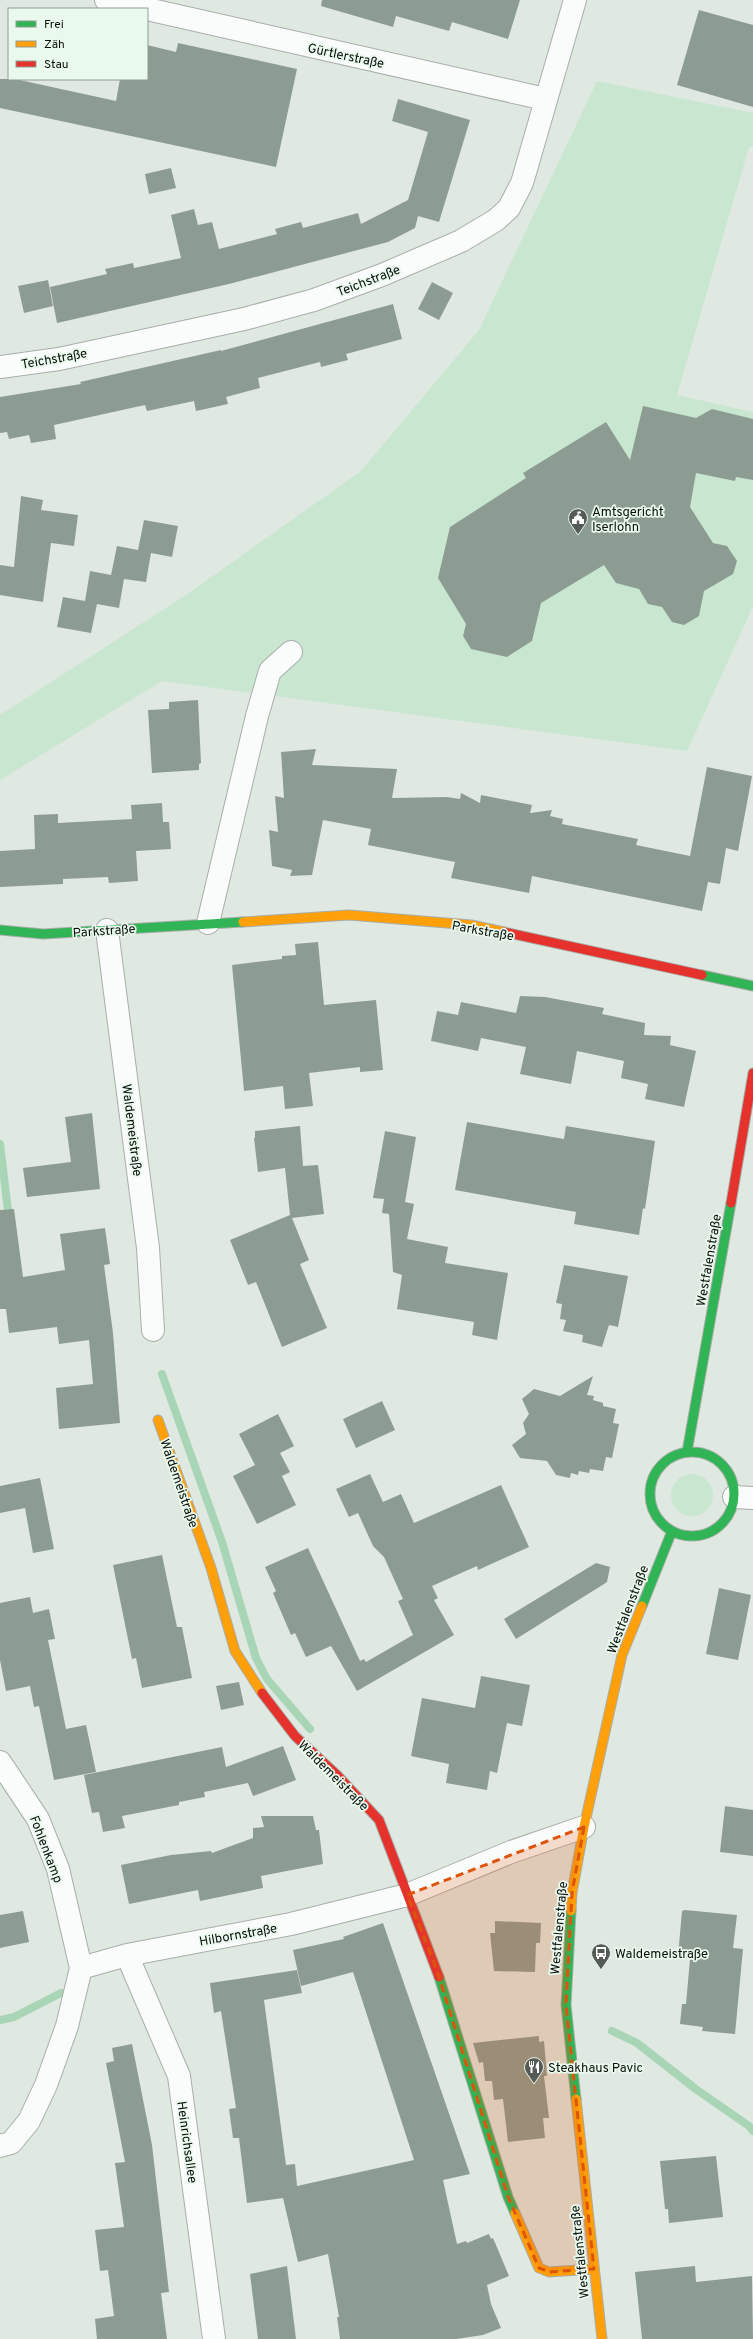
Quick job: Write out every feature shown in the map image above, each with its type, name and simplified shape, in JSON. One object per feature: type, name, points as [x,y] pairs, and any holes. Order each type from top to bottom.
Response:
[{"type":"street","name":"Gürtlerstraße","points":[[106,0],[142,8]]},
{"type":"street","name":"Teichstraße","points":[[0,367],[59,359],[244,319],[314,300],[382,275],[461,241],[496,220],[508,208],[522,183],[545,99],[575,0]]},
{"type":"street","name":"Gürtlerstraße","points":[[148,9],[545,99]]},
{"type":"street","points":[[208,923],[256,716],[270,671],[291,652]]},
{"type":"street","name":"Parkstraße","points":[[0,930],[43,934],[349,915],[471,926],[753,986]]},
{"type":"street","name":"Waldemeistraße","points":[[107,930],[148,1248],[153,1330]]},
{"type":"street","name":"Westfalenstraße","points":[[687,1452],[696,1410],[753,1073]]},
{"type":"street","name":"Waldemeistraße","points":[[158,1420],[211,1568],[235,1651],[262,1693],[295,1736],[337,1775],[379,1820],[442,1986],[508,2197],[538,2268],[549,2272],[594,2269]]},
{"type":"street","points":[[687,1452],[711,1456],[721,1463],[743,1498],[730,1510],[723,1522],[712,1531],[699,1536],[685,1536],[672,1531],[661,1523],[654,1512],[650,1499],[651,1485],[655,1473],[674,1455],[687,1452]]},
{"type":"street","name":"Westfalenstraße","points":[[602,2339],[566,2005],[572,1893],[584,1826],[622,1655],[672,1531]]},
{"type":"street","name":"Fohlenkamp","points":[[0,1762],[38,1819],[58,1869],[81,1968]]},
{"type":"street","name":"Hilbornstraße","points":[[81,1968],[127,1955],[291,1924],[407,1895],[511,1852],[584,1826]]},
{"type":"street","name":"Heinrichsallee","points":[[127,1955],[179,2076],[214,2339]]},
{"type":"street","points":[[0,2146],[11,2143],[29,2121],[42,2092],[67,2026],[81,1968]]},
{"type":"highlighted area","points":[[584,1827],[572,1893],[566,2005],[594,2269],[549,2272],[539,2268],[508,2197],[436,1968],[407,1895]]},
{"type":"green space","points":[[597,81],[753,113],[753,146],[749,147],[677,395],[753,412],[753,606],[687,751],[162,681],[0,780],[0,715],[186,595],[361,471],[479,330]]},
{"type":"green space","points":[[688,1474],[696,1474],[704,1477],[710,1483],[713,1495],[710,1507],[704,1513],[696,1516],[688,1516],[680,1513],[674,1507],[671,1499],[671,1491],[674,1483],[680,1477]]},
{"type":"building","points":[[322,0],[520,0],[508,39],[452,22],[449,31],[396,16],[393,27],[321,6]]},
{"type":"building","points":[[699,10],[753,25],[753,107],[677,85]]},
{"type":"building","points":[[178,43],[297,69],[276,167],[0,108],[0,79],[20,80],[116,101],[120,80],[148,80],[148,45],[176,52]]},
{"type":"building","points":[[398,99],[470,120],[439,222],[418,216],[415,228],[388,242],[229,284],[57,323],[50,287],[107,274],[105,269],[133,263],[134,268],[181,258],[171,215],[194,209],[198,225],[212,222],[219,249],[277,234],[275,229],[301,222],[303,228],[358,213],[361,224],[408,200],[428,132],[392,121]]},
{"type":"building","points":[[171,168],[176,188],[149,194],[145,174]]},
{"type":"building","points":[[48,280],[53,306],[24,313],[18,286]]},
{"type":"building","points":[[432,282],[453,293],[439,320],[418,309]]},
{"type":"building","points":[[393,304],[402,339],[346,354],[348,360],[321,367],[320,362],[258,378],[260,388],[226,397],[228,404],[196,411],[194,401],[147,411],[145,405],[54,425],[56,439],[31,443],[29,435],[9,439],[7,432],[0,433],[0,397],[81,384],[80,382],[221,351]]},
{"type":"building","name":"Amtsgericht Iserlohn","points":[[643,406],[696,418],[712,409],[753,419],[753,480],[736,477],[735,481],[696,473],[690,507],[713,543],[727,546],[737,561],[733,574],[704,591],[699,616],[684,625],[672,622],[662,607],[648,604],[639,589],[616,583],[604,565],[541,603],[532,641],[507,657],[471,649],[463,636],[466,624],[438,578],[450,527],[526,478],[523,473],[606,422],[630,460]]},
{"type":"building","points":[[21,496],[43,500],[41,510],[78,515],[74,546],[51,543],[43,602],[0,595],[0,565],[14,567]]},
{"type":"building","points":[[144,520],[178,526],[172,557],[151,553],[146,582],[124,579],[119,608],[97,604],[91,633],[57,627],[63,597],[85,601],[90,571],[111,575],[117,546],[138,550]]},
{"type":"building","points":[[198,700],[201,763],[199,764],[199,770],[152,773],[148,710],[169,709],[169,702]]},
{"type":"building","points":[[316,749],[312,765],[397,769],[392,798],[447,797],[460,799],[461,793],[480,803],[481,795],[532,805],[530,813],[552,810],[550,816],[563,819],[562,824],[638,839],[636,845],[690,856],[707,767],[752,776],[738,851],[726,848],[720,884],[708,882],[702,911],[532,876],[529,893],[451,878],[455,862],[368,845],[371,829],[323,820],[312,875],[290,876],[292,870],[272,866],[269,830],[278,832],[275,796],[284,798],[281,752]]},
{"type":"building","points":[[162,803],[163,822],[169,822],[171,849],[136,851],[138,881],[109,883],[108,877],[63,879],[63,884],[0,887],[0,851],[35,849],[34,815],[58,814],[58,823],[132,819],[131,805]]},
{"type":"building","points":[[318,942],[324,1005],[376,1000],[383,1070],[360,1072],[360,1067],[309,1073],[313,1106],[285,1109],[283,1086],[244,1091],[232,965],[282,959],[282,956],[296,955],[295,944]]},
{"type":"building","points":[[520,996],[545,997],[604,1008],[602,1014],[645,1023],[644,1035],[671,1036],[670,1045],[696,1051],[684,1107],[645,1099],[648,1084],[621,1078],[624,1061],[577,1051],[571,1084],[520,1074],[526,1047],[481,1038],[478,1051],[431,1041],[437,1011],[458,1015],[461,1002],[516,1013]]},
{"type":"building","points":[[92,1113],[100,1189],[27,1197],[23,1168],[71,1162],[65,1117]]},
{"type":"building","points":[[467,1122],[564,1139],[566,1126],[655,1141],[645,1209],[643,1208],[639,1235],[574,1224],[576,1212],[455,1190]]},
{"type":"building","points":[[300,1126],[303,1166],[318,1165],[324,1214],[292,1218],[309,1260],[300,1264],[327,1328],[282,1347],[256,1282],[248,1285],[230,1240],[290,1215],[285,1168],[258,1172],[254,1138],[255,1131]]},
{"type":"building","points":[[385,1131],[416,1137],[405,1202],[414,1204],[407,1239],[448,1247],[445,1263],[508,1273],[497,1340],[472,1335],[474,1322],[397,1309],[402,1275],[393,1272],[389,1214],[382,1213],[384,1199],[373,1198]]},
{"type":"building","points":[[14,1209],[23,1277],[65,1270],[60,1234],[105,1228],[110,1264],[104,1265],[113,1333],[120,1423],[59,1429],[56,1388],[93,1384],[89,1340],[59,1344],[57,1327],[9,1333],[6,1309],[0,1309],[0,1210]]},
{"type":"building","points":[[564,1265],[628,1276],[618,1327],[609,1325],[602,1347],[582,1342],[583,1335],[563,1331],[566,1320],[560,1319],[562,1304],[556,1303]]},
{"type":"building","points":[[593,1376],[587,1395],[594,1396],[593,1400],[603,1403],[603,1406],[616,1409],[613,1423],[619,1424],[612,1458],[606,1457],[603,1471],[590,1469],[589,1473],[579,1471],[578,1475],[571,1473],[570,1478],[556,1475],[547,1461],[520,1458],[512,1445],[526,1434],[523,1423],[529,1414],[522,1399],[534,1389],[560,1396]]},
{"type":"building","points":[[382,1401],[395,1430],[356,1448],[343,1419]]},
{"type":"building","points":[[278,1414],[294,1446],[280,1453],[290,1472],[282,1476],[296,1505],[257,1524],[233,1476],[255,1465],[239,1434]]},
{"type":"building","points":[[370,1474],[383,1502],[401,1494],[414,1523],[501,1485],[529,1547],[478,1570],[477,1566],[432,1586],[438,1598],[434,1600],[454,1635],[357,1691],[331,1646],[306,1657],[295,1633],[291,1635],[273,1593],[276,1591],[265,1567],[308,1548],[360,1661],[364,1659],[366,1662],[413,1635],[398,1601],[403,1599],[384,1557],[373,1546],[358,1513],[349,1517],[336,1489]]},
{"type":"building","points":[[40,1478],[54,1549],[33,1553],[25,1508],[0,1513],[0,1486]]},
{"type":"building","points":[[162,1555],[177,1627],[182,1627],[192,1678],[142,1688],[136,1658],[132,1659],[113,1565]]},
{"type":"building","points":[[596,1563],[610,1567],[607,1582],[516,1639],[504,1619]]},
{"type":"building","points":[[719,1588],[751,1595],[738,1660],[706,1654]]},
{"type":"building","points":[[30,1597],[33,1613],[49,1609],[55,1639],[48,1640],[66,1729],[86,1725],[96,1772],[54,1780],[39,1706],[34,1707],[30,1686],[6,1691],[0,1660],[0,1603]]},
{"type":"building","points":[[481,1676],[530,1685],[522,1726],[507,1723],[497,1773],[490,1771],[487,1790],[446,1783],[449,1764],[411,1756],[422,1698],[475,1708]]},
{"type":"building","points":[[239,1682],[244,1705],[221,1710],[216,1686]]},
{"type":"building","points":[[283,1746],[296,1780],[253,1796],[248,1783],[204,1792],[205,1797],[179,1802],[179,1805],[122,1816],[125,1828],[103,1832],[99,1812],[92,1813],[84,1775],[222,1747],[226,1767]]},
{"type":"building","points":[[725,1806],[753,1810],[753,1856],[720,1852]]},
{"type":"building","points":[[261,1816],[313,1816],[316,1830],[319,1830],[323,1864],[261,1876],[263,1888],[200,1901],[198,1890],[129,1904],[121,1865],[171,1855],[211,1851],[212,1853],[253,1838],[253,1828],[264,1827]]},
{"type":"building","points":[[685,1910],[737,1915],[733,1948],[743,1949],[735,2034],[702,2031],[703,2027],[680,2024],[682,2004],[686,2004],[690,1959],[678,1956],[682,1911]]},
{"type":"building","points":[[23,1911],[29,1942],[0,1948],[0,1915]]},
{"type":"building","points":[[495,1921],[541,1923],[540,1943],[536,1943],[535,1972],[494,1971],[490,1933],[495,1933]]},
{"type":"building","points":[[383,1923],[470,2174],[443,2180],[457,2244],[466,2241],[467,2243],[489,2234],[491,2239],[493,2238],[509,2276],[487,2285],[491,2304],[501,2328],[483,2335],[456,2339],[340,2339],[337,2317],[339,2317],[328,2254],[298,2262],[283,2198],[247,2203],[239,2138],[233,2138],[229,2109],[236,2108],[221,2011],[214,2013],[210,1983],[297,1970],[302,1993],[264,2000],[286,2165],[295,2164],[297,2186],[414,2160],[353,1972],[301,1986],[293,1950],[344,1939],[343,1937]]},
{"type":"building","points":[[539,2036],[539,2042],[544,2041],[547,2076],[544,2076],[549,2118],[543,2118],[545,2138],[508,2142],[503,2099],[494,2100],[492,2081],[485,2081],[483,2062],[479,2063],[473,2043]]},
{"type":"building","points":[[132,2044],[152,2145],[169,2292],[161,2293],[167,2339],[97,2339],[95,2319],[114,2316],[108,2270],[100,2271],[95,2230],[124,2227],[115,2163],[125,2162],[106,2063],[114,2061],[112,2048]]},
{"type":"building","points":[[716,2156],[723,2217],[669,2223],[668,2209],[665,2209],[660,2161]]},
{"type":"building","points":[[287,2266],[296,2339],[258,2339],[250,2274]]},
{"type":"building","points":[[695,2266],[696,2282],[752,2276],[753,2339],[642,2339],[635,2272]]},
{"type":"waterway","points":[[0,1144],[9,1219]]},
{"type":"waterway","points":[[162,1374],[222,1542],[256,1658],[267,1679],[310,1729]]},
{"type":"waterway","points":[[0,2020],[14,2017],[61,1993]]},
{"type":"waterway","points":[[612,2031],[637,2043],[697,2090],[749,2126],[753,2131]]},
{"type":"traffic: fast","points":[[0,930],[43,934],[243,922]]},
{"type":"traffic: fast","points":[[702,975],[753,986]]},
{"type":"traffic: fast","points":[[687,1452],[731,1203]]},
{"type":"traffic: fast","points":[[692,1452],[708,1455],[722,1464],[731,1478],[734,1494],[731,1510],[722,1524],[708,1533],[692,1536],[676,1533],[662,1524],[653,1510],[650,1494],[653,1478],[662,1464],[676,1455],[692,1452]]},
{"type":"traffic: fast","points":[[642,1606],[672,1531]]},
{"type":"traffic: fast","points":[[571,1911],[566,2005],[576,2099]]},
{"type":"traffic: fast","points":[[439,1977],[508,2197],[515,2213]]},
{"type":"traffic: slow","points":[[243,922],[349,915],[471,925],[504,932]]},
{"type":"traffic: slow","points":[[158,1420],[211,1568],[235,1651],[262,1693]]},
{"type":"traffic: slow","points":[[571,1911],[572,1893],[584,1827],[622,1655],[642,1606]]},
{"type":"traffic: slow","points":[[576,2099],[602,2339]]},
{"type":"traffic: slow","points":[[515,2213],[539,2268],[549,2272],[594,2269]]},
{"type":"traffic: jam","points":[[504,932],[702,975]]},
{"type":"traffic: jam","points":[[731,1203],[753,1073]]},
{"type":"traffic: jam","points":[[262,1693],[295,1736],[337,1775],[379,1820],[439,1977]]},
{"type":"place","name":"Amtsgericht Iserlohn","points":[[578,535]]},
{"type":"place","name":"Waldemeistraße","points":[[601,1970]]},
{"type":"place","name":"Steakhaus Pavic","points":[[534,2084]]}]
